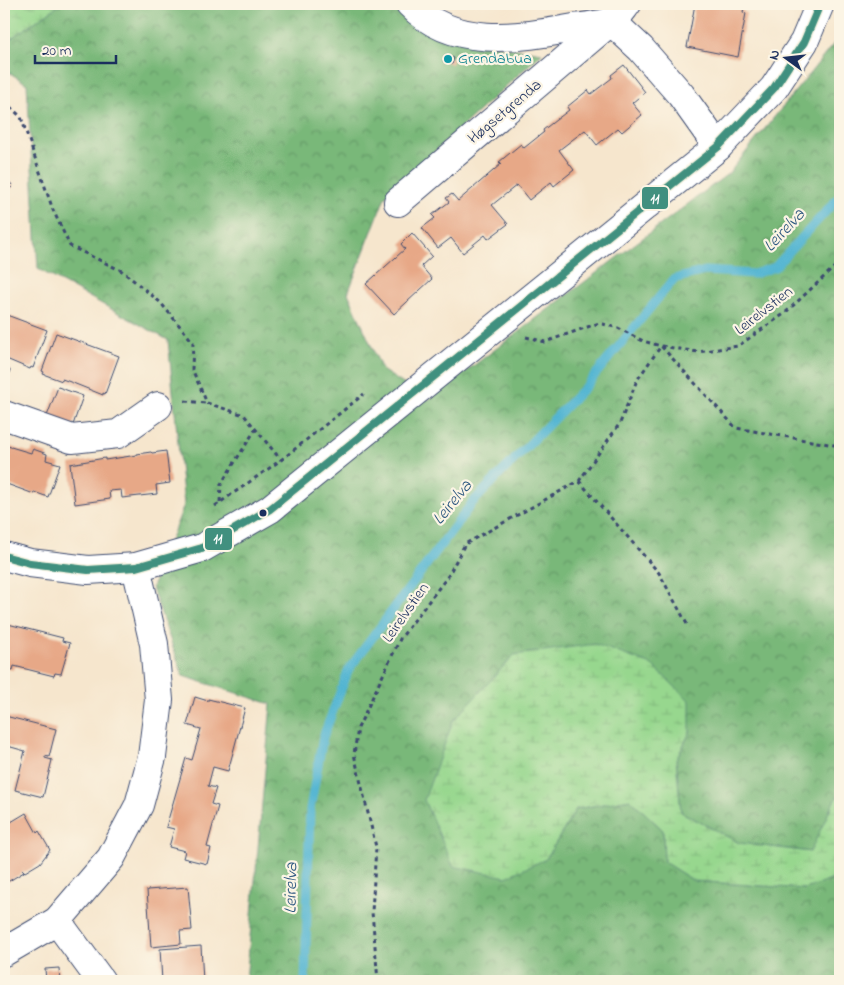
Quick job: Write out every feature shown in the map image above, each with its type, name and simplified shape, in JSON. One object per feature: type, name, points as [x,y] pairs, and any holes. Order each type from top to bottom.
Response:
[{"type":"street","points":[[410,4],[414,9],[442,27],[467,36],[498,38],[551,32],[619,13],[641,48],[681,95],[718,147]]},
{"type":"street","points":[[4,556],[30,563],[88,570],[136,567],[202,548],[270,509],[718,147],[774,88],[804,42],[820,4]]},
{"type":"street","name":"Høgsetgrenda","points":[[398,202],[619,13]]},
{"type":"street","points":[[4,415],[72,439],[118,434],[158,406]]},
{"type":"street","points":[[4,952],[57,921],[111,858],[139,805],[152,756],[159,700],[154,644],[136,567]]},
{"type":"street","points":[[57,921],[102,981]]},
{"type":"path","points":[[4,101],[21,117],[53,210],[70,246],[122,271],[160,302],[194,342],[192,369],[207,403],[244,415],[281,460]]},
{"type":"path","name":"Leirelvstien","points":[[494,328],[545,342],[599,323],[618,328],[643,341],[661,346],[698,352],[738,346],[784,314],[840,262]]},
{"type":"path","points":[[661,346],[736,428],[840,446]]},
{"type":"path","name":"Leirelvstien","points":[[378,981],[372,912],[376,847],[354,754],[358,728],[400,640],[448,576],[465,544],[579,481],[620,423],[637,380],[661,346]]},
{"type":"path","points":[[214,507],[281,460],[367,392]]},
{"type":"path","points":[[220,502],[221,484],[255,430]]},
{"type":"path","points":[[579,481],[659,573],[688,624]]},
{"type":"green space","points":[[4,4],[61,4],[4,43]]},
{"type":"green space","points":[[61,4],[395,4],[434,36],[542,53],[385,197],[348,293],[382,370],[428,400],[729,173],[840,36],[840,795],[835,799],[811,852],[739,843],[681,812],[676,760],[690,732],[652,665],[546,859],[576,809],[630,799],[663,830],[664,862],[694,881],[805,889],[840,877],[840,981],[246,981],[271,704],[183,676],[152,588],[184,505],[168,340],[38,269],[27,84],[4,69],[4,43]]},
{"type":"green space","points":[[595,644],[652,665],[690,701],[690,732],[676,760],[681,812],[739,843],[810,852],[835,799],[840,795],[840,877],[805,889],[694,881],[664,862],[663,830],[630,799],[576,809],[546,859],[506,877],[453,866],[424,800],[453,721],[514,655]]},
{"type":"building","points":[[695,4],[745,4],[743,12],[746,13],[738,57],[687,47]]},
{"type":"building","name":"Grendabua","points":[[445,55],[454,58],[452,64],[443,61]]},
{"type":"building","points":[[624,65],[645,92],[632,103],[642,115],[622,132],[618,128],[597,145],[585,130],[559,150],[574,170],[554,186],[551,182],[529,200],[517,185],[492,205],[508,224],[488,239],[485,235],[463,253],[451,238],[438,248],[422,228],[435,218],[432,215],[449,202],[446,198],[452,194],[458,201],[501,164],[499,162],[521,144],[524,148],[569,110],[567,107],[588,90],[591,94],[612,78],[611,75]]},
{"type":"building","points":[[4,176],[13,186],[4,194]]},
{"type":"building","points":[[412,233],[432,256],[421,266],[432,279],[394,314],[366,284],[405,249],[401,244]]},
{"type":"building","points":[[4,314],[47,330],[33,368],[31,367],[30,369],[4,358]]},
{"type":"building","points":[[56,333],[119,356],[105,394],[103,393],[103,395],[62,379],[62,381],[43,374],[44,372],[42,371]]},
{"type":"building","points":[[4,368],[10,370],[4,389]]},
{"type":"building","points":[[58,387],[83,396],[73,425],[47,416]]},
{"type":"building","points":[[4,445],[31,453],[33,449],[47,454],[46,460],[60,464],[48,497],[4,483]]},
{"type":"building","points":[[166,451],[170,483],[156,485],[157,494],[122,498],[121,490],[109,491],[110,499],[75,504],[70,464]]},
{"type":"building","points":[[4,623],[63,638],[62,641],[70,643],[61,674],[55,673],[54,676],[14,666],[13,670],[4,668]]},
{"type":"building","points":[[195,697],[245,708],[228,771],[213,767],[208,786],[216,788],[211,804],[218,806],[207,847],[211,848],[207,864],[183,858],[185,851],[169,847],[174,829],[166,827],[186,758],[192,760],[201,729],[187,725]]},
{"type":"building","points":[[5,716],[56,729],[49,757],[45,756],[45,758],[52,760],[43,797],[15,790],[25,751],[4,745]]},
{"type":"building","points":[[26,813],[37,833],[39,831],[50,850],[40,863],[25,872],[22,869],[24,872],[4,884],[4,823],[9,820],[11,822]]},
{"type":"building","points":[[188,887],[192,930],[180,931],[181,944],[151,947],[147,890]]},
{"type":"building","points":[[201,946],[203,981],[162,981],[160,949]]},
{"type":"building","points":[[59,968],[60,981],[46,981],[45,969]]},
{"type":"waterway","name":"Leirelva","points":[[305,981],[310,809],[323,737],[349,669],[472,503],[586,386],[674,279],[705,271],[754,274],[775,267],[840,196]]},
{"type":"transit line","name":"11","points":[[4,556],[30,563],[88,570],[136,567],[202,548],[270,509],[718,147],[774,88],[804,42],[820,4]]},
{"type":"place","name":"Grendabua","points":[[448,59]]}]
